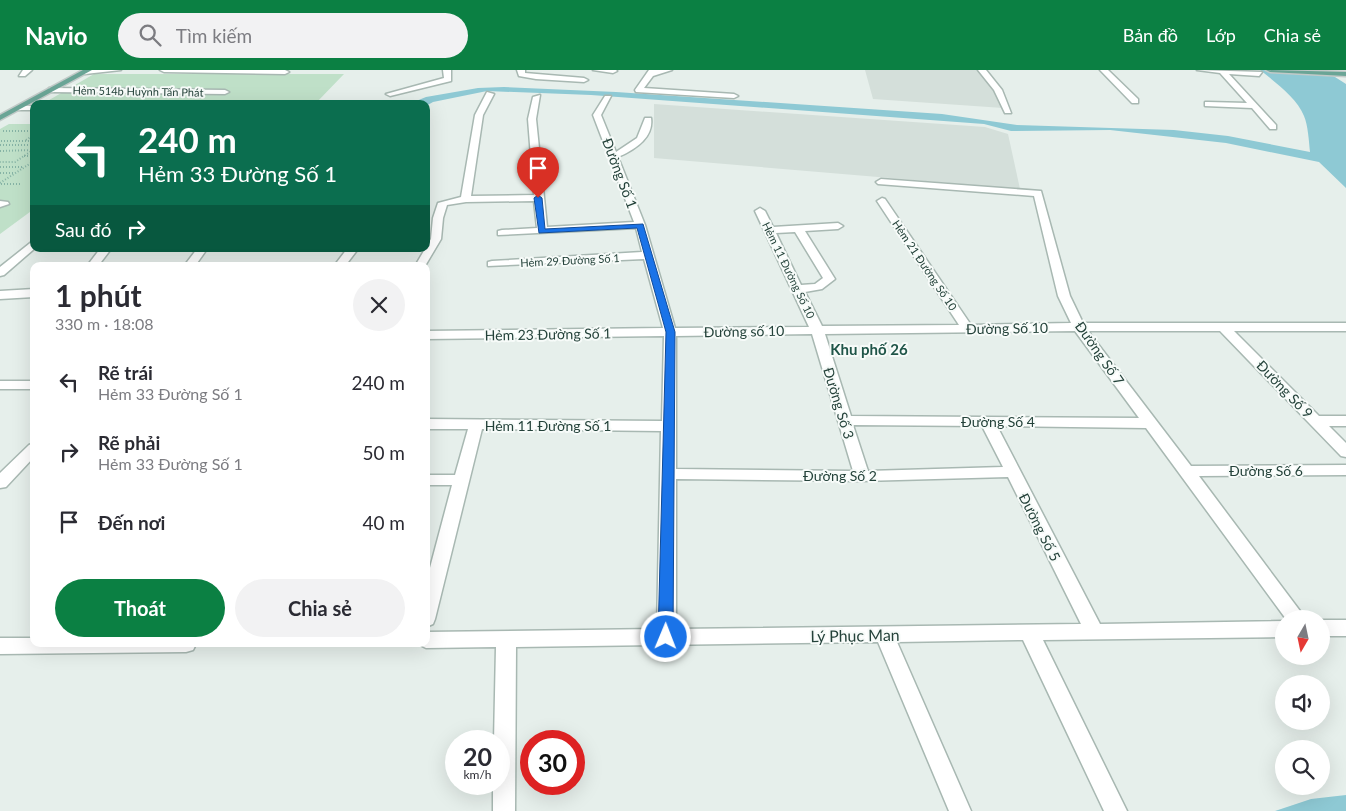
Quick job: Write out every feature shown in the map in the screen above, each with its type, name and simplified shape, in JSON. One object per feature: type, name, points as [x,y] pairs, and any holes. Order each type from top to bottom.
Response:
[{"type":"main road","points":[[37,100],[74,70]]},
{"type":"main road","points":[[1270,70],[1346,74]]},
{"type":"main road","points":[[0,118],[17,105],[86,71]]},
{"type":"main road","points":[[0,110],[17,105]]},
{"type":"street","points":[[86,71],[117,70]]},
{"type":"street","points":[[164,70],[285,72]]},
{"type":"street","points":[[390,94],[448,79],[447,70]]},
{"type":"street","points":[[521,70],[522,74],[536,77],[584,80]]},
{"type":"street","points":[[597,70],[613,71]]},
{"type":"street","points":[[668,70],[652,72],[639,90],[734,96]]},
{"type":"street","points":[[982,70],[998,90],[1008,111]]},
{"type":"street","points":[[1104,70],[1135,101]]},
{"type":"street","points":[[1201,70],[1259,74]]},
{"type":"street","points":[[1222,71],[1273,127]]},
{"type":"street","name":"Hẻm 514b Huỳnh Tấn Phát","points":[[51,87],[225,92]]},
{"type":"street","points":[[466,199],[479,114],[490,94]]},
{"type":"street","points":[[537,96],[532,119],[542,231]]},
{"type":"street","name":"Đường Số 1","points":[[608,98],[597,115],[640,225],[670,332],[666,637]]},
{"type":"street","points":[[1208,104],[1253,106]]},
{"type":"street","points":[[17,105],[30,105]]},
{"type":"street","points":[[613,156],[632,148],[644,137],[648,120]]},
{"type":"street","name":"Đường Số 7","points":[[881,182],[1038,192],[1064,296],[1079,327],[1290,610]]},
{"type":"street","points":[[430,249],[436,239],[438,218],[443,203],[466,199],[538,198]]},
{"type":"street","name":"Hẻm 21 Đường Số 10","points":[[882,201],[967,328]]},
{"type":"street","name":"Hẻm 11 Đường Số 10","points":[[760,211],[818,330]]},
{"type":"street","points":[[502,234],[640,225]]},
{"type":"street","points":[[770,230],[838,226]]},
{"type":"street","points":[[798,228],[829,279],[818,288],[799,289]]},
{"type":"street","points":[[0,273],[30,247]]},
{"type":"street","points":[[95,262],[104,252]]},
{"type":"street","points":[[192,262],[200,252]]},
{"type":"street","points":[[343,262],[351,252]]},
{"type":"street","name":"Hẻm 29 Đường Số 1","points":[[492,264],[648,255]]},
{"type":"street","points":[[0,295],[30,293]]},
{"type":"street","name":"Đường Số 10","points":[[818,330],[1079,327],[1346,327]]},
{"type":"street","name":"Đường Số 9","points":[[1223,327],[1346,452]]},
{"type":"street","name":"Đường số 10","points":[[670,332],[818,330]]},
{"type":"street","name":"Đường Số 3","points":[[818,330],[862,476]]},
{"type":"street","name":"Hẻm 23 Đường Số 1","points":[[430,336],[670,332]]},
{"type":"street","points":[[0,385],[30,386]]},
{"type":"street","name":"Đường Số 4","points":[[845,420],[1151,423]]},
{"type":"street","name":"Đường Số 5","points":[[987,421],[1094,631]]},
{"type":"street","points":[[1315,421],[1346,421]]},
{"type":"street","name":"Hẻm 11 Đường Số 1","points":[[430,424],[669,426]]},
{"type":"street","points":[[430,604],[476,425]]},
{"type":"street","points":[[0,483],[30,452]]},
{"type":"street","name":"Đường Số 6","points":[[1186,471],[1346,470]]},
{"type":"street","name":"Đường Số 2","points":[[668,474],[862,476],[1012,472]]},
{"type":"street","points":[[430,480],[462,480]]},
{"type":"street","points":[[1330,628],[1346,628]]},
{"type":"street","name":"Lý Phục Man","points":[[430,640],[1275,629]]},
{"type":"street","points":[[1029,632],[1116,811]]},
{"type":"street","points":[[884,634],[960,811]]},
{"type":"street","points":[[504,811],[506,639]]},
{"type":"street","points":[[0,646],[30,646]]},
{"type":"path","points":[[3,131],[30,133]]},
{"type":"path","points":[[8,150],[30,136]]},
{"type":"path","points":[[1,141],[30,141]]},
{"type":"path","points":[[0,145],[30,145]]},
{"type":"path","points":[[0,150],[30,150]]},
{"type":"path","points":[[0,162],[15,162],[30,152]]},
{"type":"path","points":[[24,156],[30,156]]},
{"type":"path","points":[[0,183],[30,163]]},
{"type":"path","points":[[0,167],[24,167]]},
{"type":"path","points":[[0,173],[16,173]]},
{"type":"path","points":[[0,183],[21,184]]},
{"type":"shaded area","points":[[865,70],[982,70],[998,90],[1003,108],[873,99]]},
{"type":"shaded area","points":[[654,104],[985,127],[1008,134],[1020,189],[654,158]]},
{"type":"green space","points":[[94,74],[344,74],[319,100],[49,100]]},
{"type":"green space","points":[[9,124],[30,124],[30,212],[0,234],[0,129]]},
{"type":"water","points":[[1260,70],[1324,70],[1346,84],[1346,188],[1319,162],[1226,143],[1110,130],[1011,131],[984,124],[591,95],[487,91],[430,104],[430,100],[419,100],[478,88],[504,87],[616,92],[942,114],[1017,125],[1174,130],[1228,136],[1310,152],[1304,116],[1301,109],[1285,91]]},
{"type":"water","points":[[1346,795],[1346,811],[1275,811],[1311,799]]},
{"type":"district","name":"Khu phố 26","points":[[869,349]]},
{"type":"route","points":[[538,198],[542,231],[640,225],[670,332],[666,637]]}]
